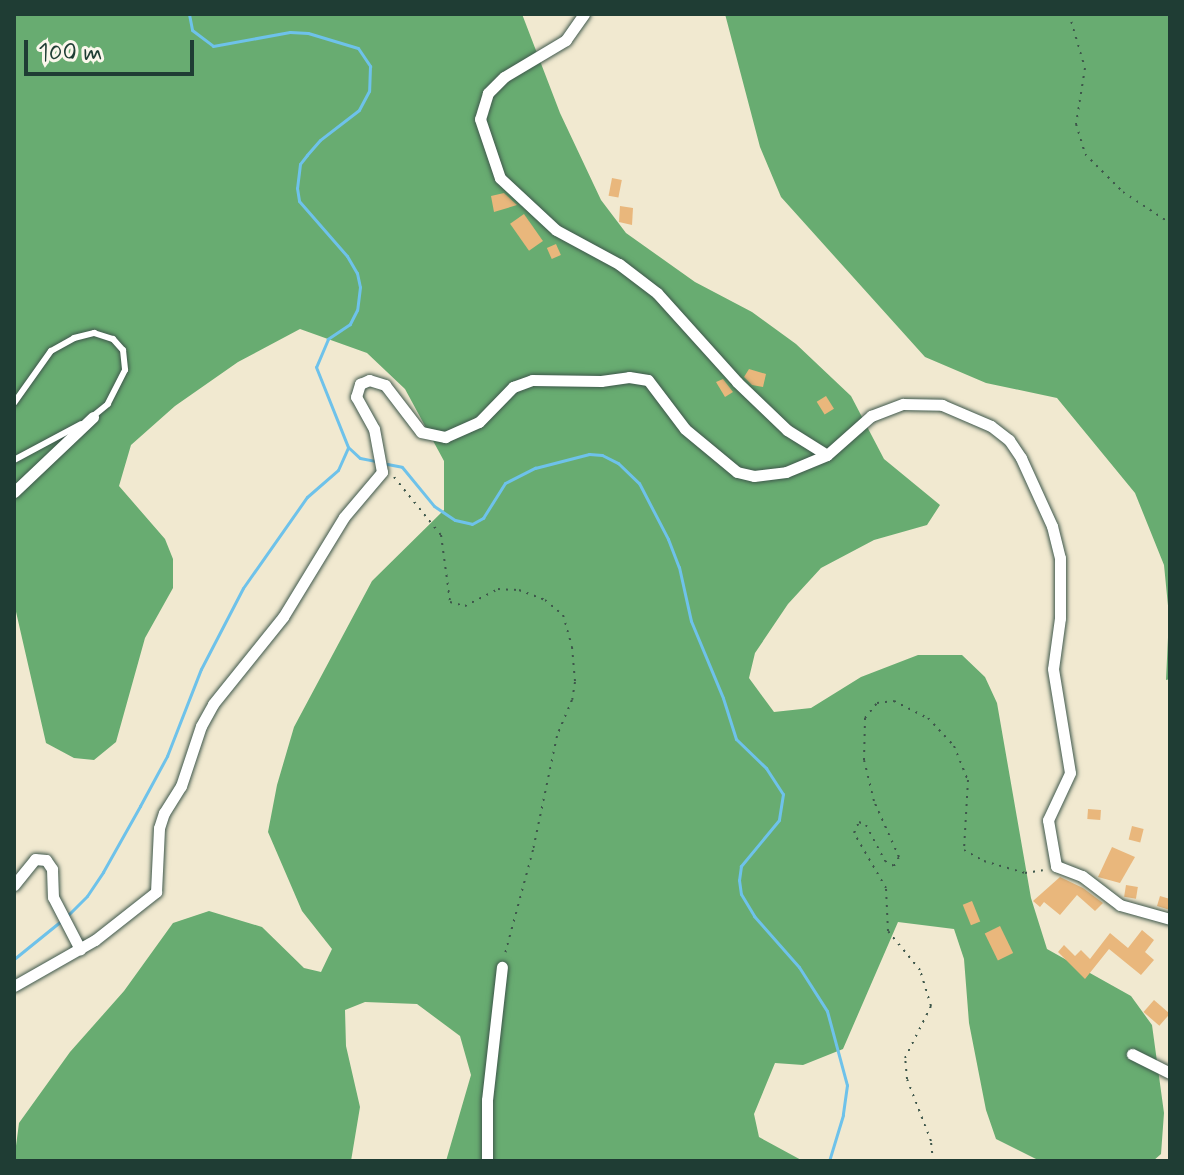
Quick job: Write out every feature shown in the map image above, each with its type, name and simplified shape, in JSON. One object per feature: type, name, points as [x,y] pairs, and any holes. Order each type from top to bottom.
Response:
[{"type":"street","points":[[584,14],[566,40],[504,77],[488,93],[480,119],[500,178],[556,230],[619,264],[657,293],[747,392],[787,430],[827,455]]},
{"type":"street","points":[[14,986],[145,904],[156,892],[159,828],[164,813],[181,786],[201,726],[213,704],[283,617],[344,517],[382,472],[374,429],[356,397],[360,384],[369,380],[379,380],[385,385],[421,432],[445,437],[479,422],[513,387],[532,380],[556,377],[601,381],[629,377],[653,385],[685,429],[737,472],[754,476],[786,472],[827,455],[885,409],[929,404],[964,412],[991,426],[1009,440],[1021,458],[1052,526],[1062,586],[1053,669],[1070,773],[1048,820],[1056,866],[1082,876],[1120,905],[1170,919]]},
{"type":"street","points":[[14,492],[93,417]]},
{"type":"street","points":[[14,885],[35,859],[46,860],[52,869],[53,897],[78,946]]},
{"type":"street","points":[[487,1161],[487,1100],[502,967]]},
{"type":"street","points":[[1132,1054],[1170,1073]]},
{"type":"lane","points":[[14,403],[51,351],[74,338],[94,333],[113,339],[123,350],[125,370],[108,404],[93,417],[14,460]]},
{"type":"path","points":[[1069,14],[1085,68],[1076,124],[1085,154],[1123,192],[1170,223]]},
{"type":"path","points":[[382,472],[404,487],[441,535],[450,602],[465,606],[498,589],[519,590],[545,600],[563,615],[572,647],[575,682],[572,700],[557,736],[533,850],[502,967]]},
{"type":"path","points":[[933,1161],[931,1141],[907,1079],[905,1058],[931,1006],[920,970],[888,931],[886,888],[854,833],[859,822],[866,825],[885,861],[894,866],[899,857],[874,801],[864,760],[865,718],[877,703],[894,701],[928,718],[954,746],[968,780],[964,850],[968,854],[1025,873],[1056,866]]},
{"type":"green space","points":[[14,14],[522,14],[560,113],[601,200],[626,233],[695,282],[752,312],[796,344],[851,396],[884,459],[940,505],[927,525],[874,540],[821,568],[788,604],[755,653],[749,678],[774,712],[811,708],[861,677],[918,655],[962,655],[985,677],[997,703],[1031,898],[1047,949],[1131,996],[1152,1025],[1164,1113],[1161,1154],[1153,1161],[1038,1160],[996,1139],[986,1110],[969,1023],[964,959],[954,929],[898,922],[843,1049],[803,1065],[775,1063],[754,1114],[759,1137],[803,1161],[446,1161],[471,1075],[460,1036],[417,1004],[365,1002],[345,1010],[346,1046],[360,1107],[351,1161],[14,1161],[19,1123],[70,1052],[124,991],[173,923],[209,911],[262,927],[304,968],[321,972],[332,949],[302,911],[268,832],[277,785],[294,727],[372,581],[444,510],[444,461],[405,389],[367,353],[300,329],[238,362],[175,406],[131,445],[119,486],[165,539],[173,559],[173,588],[145,638],[116,742],[94,760],[74,758],[46,743],[14,603]]},
{"type":"green space","points":[[725,14],[1170,14],[1170,679],[1166,680],[1169,616],[1164,565],[1135,493],[1057,398],[986,383],[925,357],[781,197],[760,147]]},
{"type":"building","points":[[612,178],[622,180],[618,198],[609,196]]},
{"type":"building","points":[[504,193],[517,205],[494,212],[491,196]]},
{"type":"building","points":[[620,206],[633,208],[632,225],[619,222]]},
{"type":"building","points":[[524,214],[543,241],[529,251],[510,224]]},
{"type":"building","points":[[556,244],[561,255],[552,259],[547,248]]},
{"type":"building","points":[[749,369],[766,374],[763,387],[752,385],[744,377]]},
{"type":"building","points":[[723,379],[733,392],[725,397],[716,382]]},
{"type":"building","points":[[826,396],[834,409],[825,415],[817,402]]},
{"type":"building","points":[[1088,809],[1101,810],[1100,820],[1087,819]]},
{"type":"building","points":[[1132,826],[1144,829],[1140,842],[1129,840]]},
{"type":"building","points":[[1112,847],[1135,857],[1120,883],[1098,877]]},
{"type":"building","points":[[1060,877],[1083,888],[1103,903],[1095,911],[1077,895],[1060,915],[1044,902],[1040,907],[1033,901]]},
{"type":"building","points":[[1126,885],[1138,887],[1136,899],[1124,897]]},
{"type":"building","points":[[1160,896],[1170,899],[1170,910],[1157,906]]},
{"type":"building","points":[[972,901],[980,921],[971,925],[963,905]]},
{"type":"building","points":[[1000,926],[1013,953],[998,960],[985,933]]},
{"type":"building","points":[[1142,930],[1154,940],[1145,952],[1154,960],[1141,975],[1109,949],[1085,979],[1058,952],[1064,945],[1075,956],[1081,950],[1090,959],[1110,933],[1128,948]]},
{"type":"building","points":[[1154,1000],[1170,1014],[1159,1026],[1144,1012]]},
{"type":"waterway","points":[[189,14],[192,30],[213,46],[290,32],[308,33],[358,48],[370,66],[369,91],[359,110],[320,140],[307,155],[300,164],[297,188],[299,201],[347,256],[357,273],[360,287],[357,310],[350,324],[328,339],[316,367],[348,447],[360,458],[375,461]]},
{"type":"waterway","points":[[67,916],[87,896],[103,872],[167,756],[201,669],[243,588],[307,497],[338,470],[348,448]]},
{"type":"waterway","points":[[382,463],[402,467],[434,506],[455,520],[472,524],[483,518],[505,483],[535,468],[589,454],[602,455],[618,463],[639,483],[679,567],[691,621],[723,698],[736,739],[766,768],[783,794],[779,820],[741,866],[739,880],[741,894],[754,916],[799,967],[827,1011],[847,1085],[843,1115],[829,1161]]},
{"type":"waterway","points":[[14,959],[61,921]]}]
